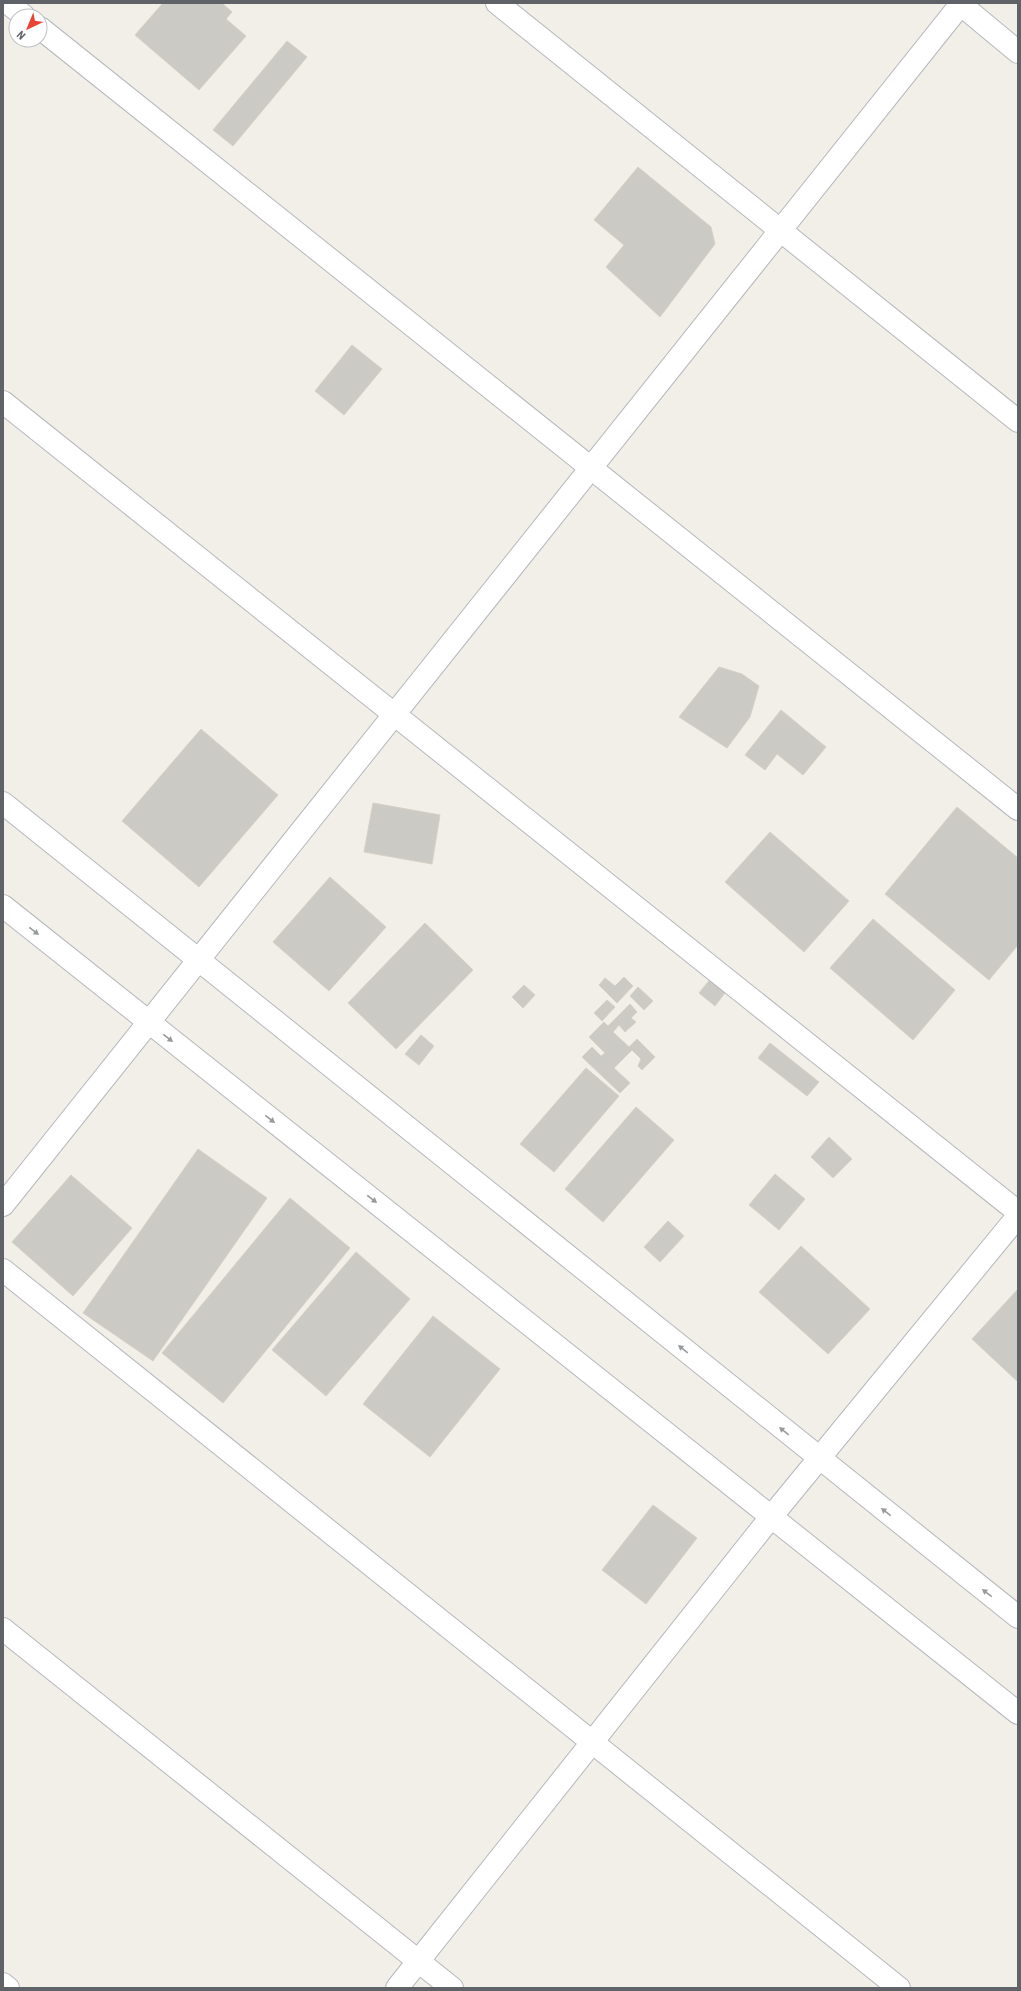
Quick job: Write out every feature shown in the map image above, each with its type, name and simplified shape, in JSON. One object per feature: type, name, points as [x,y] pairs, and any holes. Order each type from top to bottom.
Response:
[{"type":"street","points":[[497,3],[1018,420]]},
{"type":"street","points":[[3,1204],[960,4],[1018,52]]},
{"type":"street","points":[[48,34],[1018,809]]},
{"type":"street","points":[[3,402],[1018,1212]]},
{"type":"street","points":[[3,803],[819,1459],[1018,1617]]},
{"type":"street","points":[[3,906],[1018,1713]]},
{"type":"street","points":[[397,1988],[771,1517],[1018,1216]]},
{"type":"street","points":[[3,1270],[899,1988]]},
{"type":"street","points":[[3,1629],[452,1988]]},
{"type":"street","points":[[3,1984],[8,1988]]},
{"type":"building","points":[[163,3],[222,3],[232,12],[226,19],[246,36],[199,90],[135,35]]},
{"type":"building","points":[[287,41],[307,57],[233,146],[213,130]]},
{"type":"building","points":[[638,167],[711,227],[715,244],[660,317],[606,267],[624,245],[594,220]]},
{"type":"building","points":[[352,345],[382,369],[344,415],[315,391]]},
{"type":"building","points":[[719,667],[742,674],[759,686],[750,717],[727,748],[679,717]]},
{"type":"building","points":[[781,710],[826,747],[803,775],[777,754],[765,770],[745,755]]},
{"type":"building","points":[[201,729],[278,795],[199,887],[122,821]]},
{"type":"building","points":[[373,803],[440,815],[432,864],[364,852]]},
{"type":"building","points":[[957,807],[1018,858],[1018,945],[989,980],[885,894]]},
{"type":"building","points":[[770,832],[849,901],[804,952],[725,882]]},
{"type":"building","points":[[330,877],[386,927],[329,991],[273,942]]},
{"type":"building","points":[[873,919],[955,990],[913,1040],[830,968]]},
{"type":"building","points":[[425,923],[473,970],[396,1049],[348,1003]]},
{"type":"building","points":[[624,977],[633,986],[617,1003],[599,985],[605,978],[615,986]]},
{"type":"building","points":[[712,977],[728,989],[715,1006],[699,993]]},
{"type":"building","points":[[524,985],[535,995],[523,1008],[512,997]]},
{"type":"building","points":[[638,987],[653,1001],[644,1010],[630,996]]},
{"type":"building","points":[[607,1000],[615,1007],[602,1021],[594,1013]]},
{"type":"building","points":[[630,1004],[637,1012],[631,1018],[636,1022],[625,1032],[619,1025],[613,1032],[629,1047],[637,1039],[655,1057],[642,1070],[638,1066],[641,1059],[632,1050],[614,1068],[630,1083],[620,1093],[582,1057],[592,1047],[601,1056],[605,1053],[589,1037],[604,1022],[608,1026]]},
{"type":"building","points":[[421,1035],[434,1046],[419,1065],[405,1054]]},
{"type":"building","points":[[770,1043],[819,1082],[807,1096],[758,1058]]},
{"type":"building","points":[[586,1068],[619,1096],[554,1172],[520,1144]]},
{"type":"building","points":[[636,1107],[674,1140],[603,1222],[565,1189]]},
{"type":"building","points":[[829,1137],[852,1159],[833,1178],[811,1157]]},
{"type":"building","points":[[198,1149],[267,1198],[153,1361],[83,1313]]},
{"type":"building","points":[[775,1174],[805,1199],[779,1230],[749,1205]]},
{"type":"building","points":[[71,1175],[132,1228],[73,1296],[12,1242]]},
{"type":"building","points":[[290,1198],[350,1248],[223,1403],[162,1353]]},
{"type":"building","points":[[668,1221],[684,1236],[660,1262],[644,1247]]},
{"type":"building","points":[[801,1246],[870,1309],[828,1354],[759,1292]]},
{"type":"building","points":[[356,1252],[410,1299],[326,1396],[272,1350]]},
{"type":"building","points":[[1018,1289],[1018,1382],[972,1339]]},
{"type":"building","points":[[433,1316],[500,1369],[430,1457],[363,1404]]},
{"type":"building","points":[[653,1505],[697,1538],[646,1604],[602,1570]]}]
